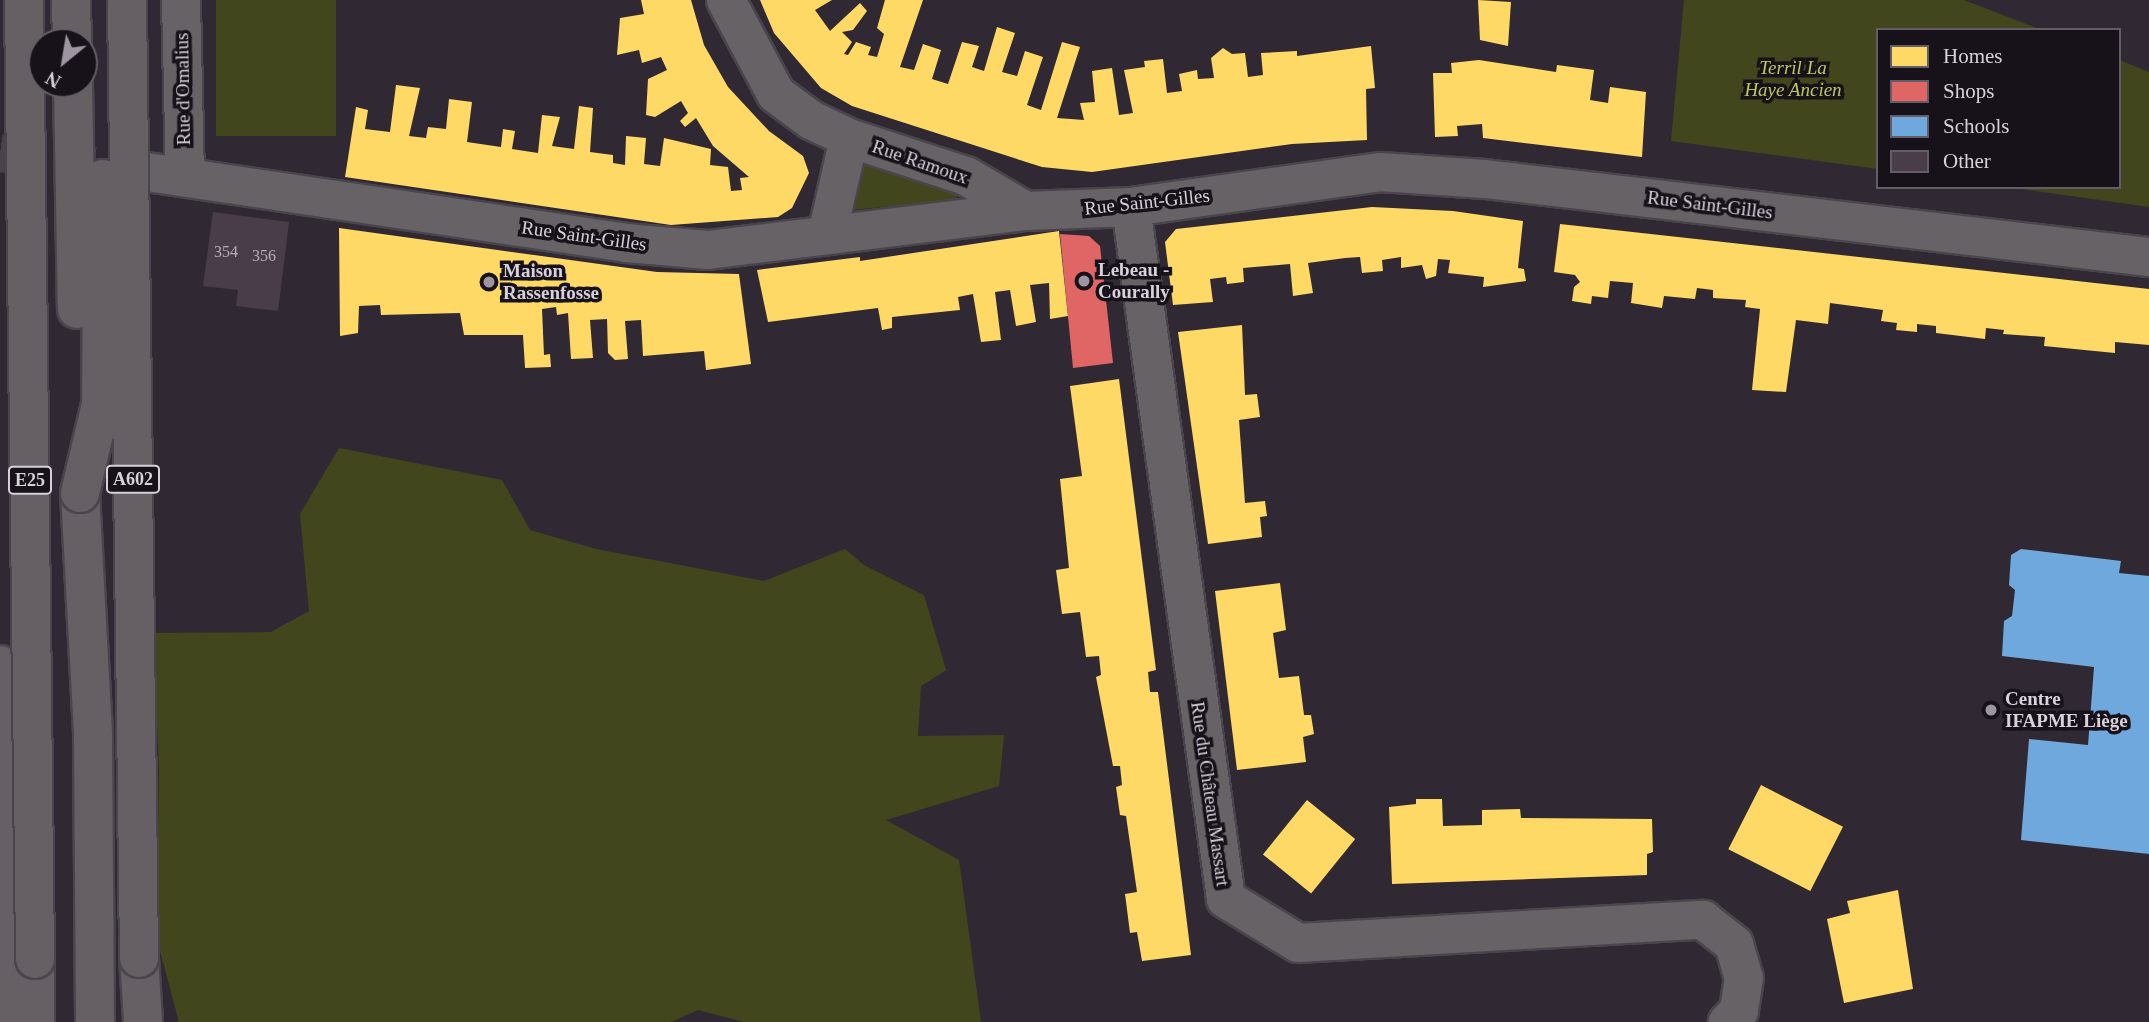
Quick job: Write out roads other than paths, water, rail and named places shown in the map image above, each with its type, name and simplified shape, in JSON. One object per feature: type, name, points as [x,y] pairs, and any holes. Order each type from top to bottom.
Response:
[{"type":"highway","name":"E25","points":[[24,0],[20,959],[35,1022]]},
{"type":"highway","points":[[71,0],[72,28]]},
{"type":"highway","name":"A602","points":[[80,493],[101,404],[104,0]]},
{"type":"highway","name":"A602","points":[[127,0],[139,958],[143,1022]]},
{"type":"highway","name":"E25","points":[[73,98],[80,493],[93,735],[96,1022]]},
{"type":"highway","points":[[0,665],[20,959],[8,1022]]},
{"type":"street","name":"Rue d'Omalius","points":[[181,0],[185,177]]},
{"type":"street","name":"Rue Ramoux","points":[[726,0],[776,94],[811,120],[849,138],[966,176],[1026,211]]},
{"type":"street","name":"Rue Ramoux","points":[[827,234],[849,138]]},
{"type":"street","name":"Rue Saint-Gilles","points":[[147,172],[640,244],[708,250],[1026,211],[1131,207],[1380,172],[1485,179],[2149,257]]},
{"type":"street","name":"Rue du Château Massart","points":[[1131,207],[1226,899],[1298,943],[1703,920],[1734,944],[1744,978],[1739,1011],[1728,1022]]},
{"type":"tunnel","points":[[0,153],[105,168]]},
{"type":"place","name":"Lebeau - Courally","points":[[1084,281]]},
{"type":"place","name":"Maison Rassenfosse","points":[[489,282]]},
{"type":"place","name":"Centre IFAPME Liège","points":[[1991,710]]},
{"type":"park label","name":"Terril La Haye Ancien","points":[[1793,79]]}]
